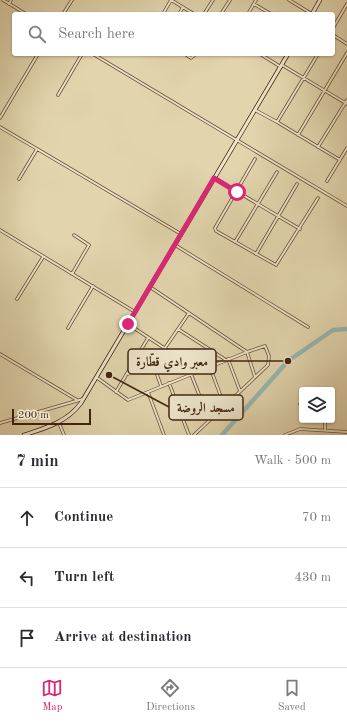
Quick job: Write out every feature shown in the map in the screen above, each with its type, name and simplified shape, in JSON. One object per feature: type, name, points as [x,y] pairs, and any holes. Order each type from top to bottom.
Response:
[{"type":"street","points":[[3,0],[23,12]]},
{"type":"street","points":[[9,4],[12,0]]},
{"type":"street","points":[[64,12],[72,0]]},
{"type":"street","points":[[164,12],[171,0],[191,12]]},
{"type":"street","points":[[205,12],[213,0]]},
{"type":"street","points":[[222,12],[230,0]]},
{"type":"street","points":[[249,12],[256,0]]},
{"type":"street","points":[[289,0],[309,12]]},
{"type":"street","points":[[313,12],[320,0]]},
{"type":"street","points":[[254,4],[268,12]]},
{"type":"street","points":[[335,25],[347,4]]},
{"type":"street","points":[[180,12],[183,7]]},
{"type":"street","points":[[335,36],[347,44]]},
{"type":"street","points":[[298,135],[347,53]]},
{"type":"street","points":[[0,118],[37,56]]},
{"type":"street","points":[[58,95],[81,56]]},
{"type":"street","points":[[96,56],[346,205],[347,202]]},
{"type":"street","points":[[264,56],[304,78],[346,104]]},
{"type":"street","points":[[24,435],[59,423],[74,411],[83,399],[287,56]]},
{"type":"street","points":[[277,122],[317,56]]},
{"type":"street","points":[[318,147],[346,104],[347,100]]},
{"type":"street","points":[[255,110],[340,160]]},
{"type":"street","points":[[0,127],[181,234]]},
{"type":"street","points":[[327,181],[347,148]]},
{"type":"street","points":[[19,179],[37,149]]},
{"type":"street","points":[[255,159],[215,230],[275,265],[278,265],[318,198]]},
{"type":"street","points":[[235,242],[277,172]]},
{"type":"street","points":[[214,178],[300,229]]},
{"type":"street","points":[[256,254],[297,184]]},
{"type":"street","points":[[0,230],[135,312]]},
{"type":"street","points":[[72,274],[89,245],[74,235]]},
{"type":"street","points":[[175,245],[308,327]]},
{"type":"street","points":[[17,299],[43,256]]},
{"type":"street","points":[[68,328],[93,286]]},
{"type":"street","points":[[150,286],[247,352],[255,377]]},
{"type":"street","points":[[165,349],[189,312]]},
{"type":"street","points":[[128,324],[199,371]]},
{"type":"street","points":[[178,329],[227,360],[240,391]]},
{"type":"street","points":[[116,392],[148,338]]},
{"type":"street","points":[[96,378],[128,400],[262,346],[267,348],[270,361],[268,365],[194,435]]},
{"type":"street","points":[[0,354],[77,400]]},
{"type":"street","points":[[127,374],[175,355]]},
{"type":"street","points":[[153,364],[161,386]]},
{"type":"street","points":[[210,367],[224,406]]},
{"type":"street","points":[[191,374],[209,420]]},
{"type":"street","points":[[169,383],[189,435]]},
{"type":"street","points":[[148,392],[164,435]]},
{"type":"street","points":[[0,423],[83,399]]},
{"type":"street","points":[[59,423],[64,435]]},
{"type":"street","points":[[325,423],[325,430]]},
{"type":"street","points":[[286,435],[298,429],[347,432]]},
{"type":"waterway","points":[[222,435],[288,361],[333,330],[347,329]]},
{"type":"place","name":"معبر وادي قطّارة","points":[[288,361]]},
{"type":"place","name":"مسجد الروضة","points":[[109,375]]},
{"type":"route","points":[[128,324],[214,178],[237,192]]}]
